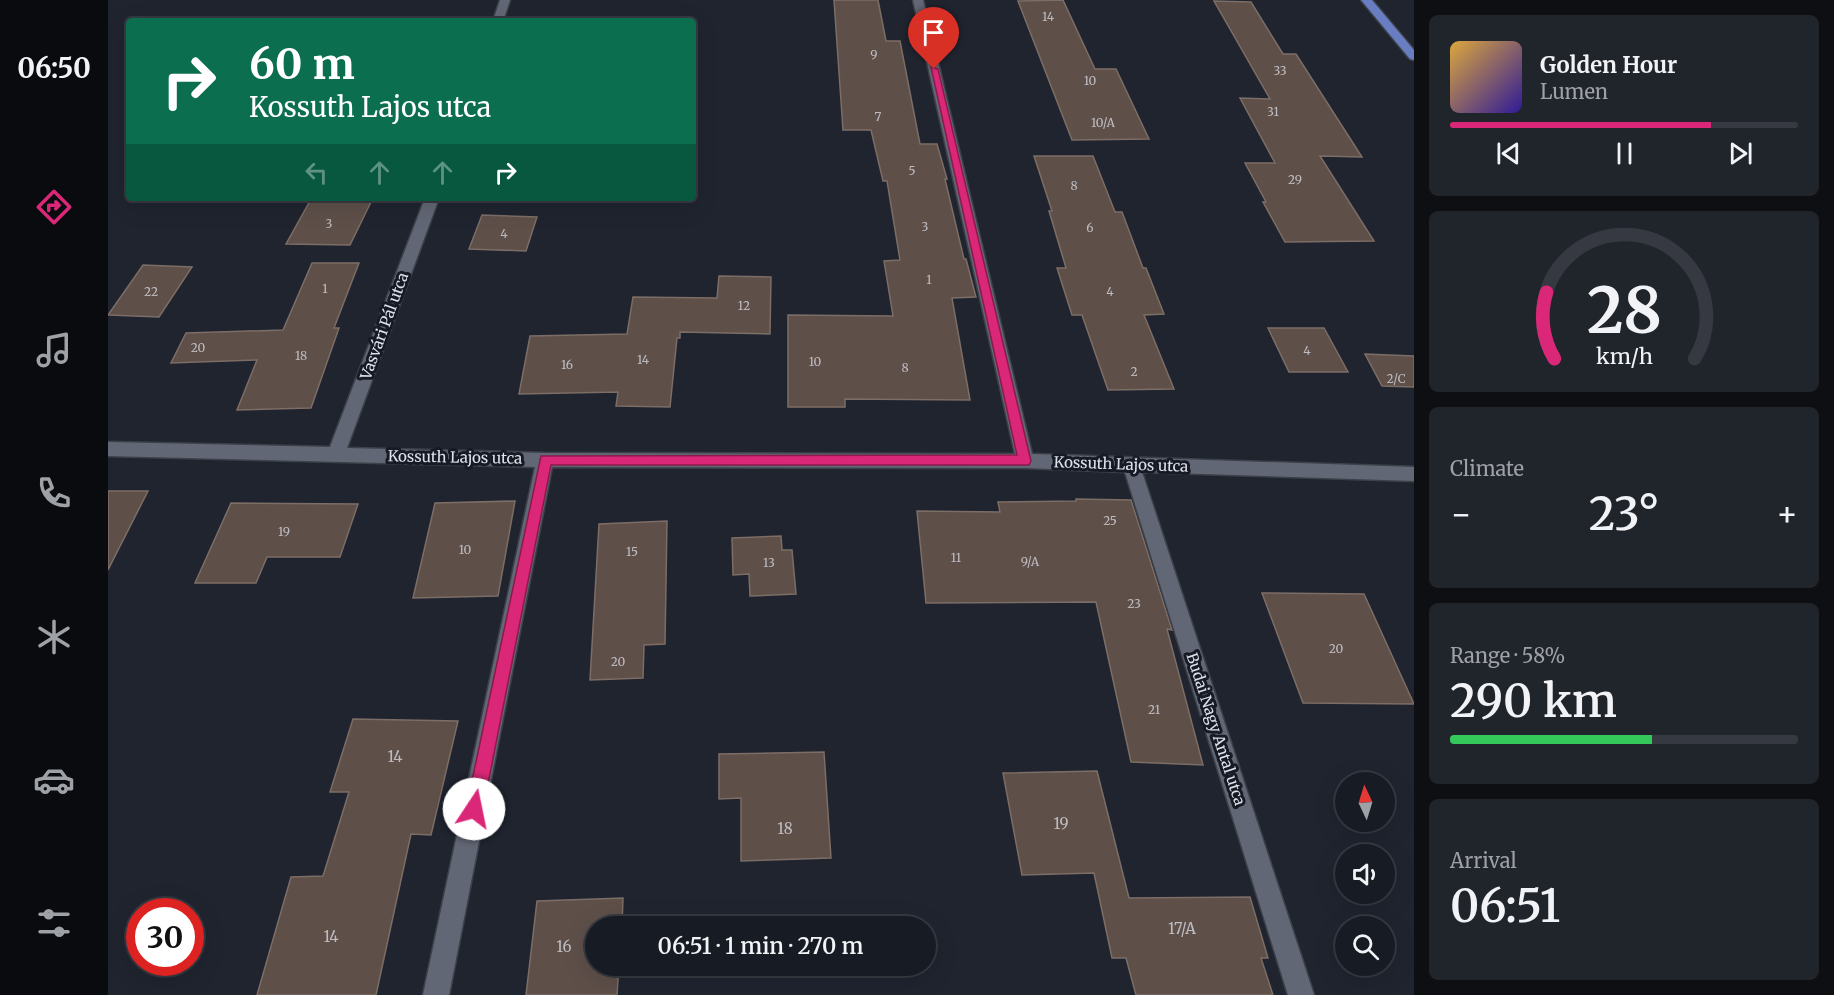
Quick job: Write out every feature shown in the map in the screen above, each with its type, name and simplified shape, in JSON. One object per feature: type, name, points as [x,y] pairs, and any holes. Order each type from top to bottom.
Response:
[{"type":"main road","points":[[1366,0],[1414,57]]},
{"type":"street","points":[[499,18],[505,0]]},
{"type":"street","points":[[918,0],[1025,461]]},
{"type":"street","name":"Vasvári Pál utca","points":[[336,455],[431,201]]},
{"type":"street","name":"Kossuth Lajos utca","points":[[108,449],[545,460],[1025,461],[1414,474]]},
{"type":"street","points":[[436,995],[545,460]]},
{"type":"street","name":"Budai Nagy Antal utca","points":[[1131,464],[1301,995]]},
{"type":"building","points":[[834,0],[878,0],[886,41],[900,41],[920,144],[937,144],[964,259],[966,259],[976,297],[952,298],[970,400],[845,399],[845,407],[788,407],[788,315],[893,316],[884,261],[900,260],[887,181],[883,181],[871,130],[843,130]]},
{"type":"building","points":[[1063,0],[1095,69],[1116,69],[1149,139],[1072,140],[1018,1]]},
{"type":"building","points":[[1214,1],[1251,2],[1283,54],[1296,54],[1362,157],[1320,156],[1374,241],[1285,242],[1245,163],[1275,163],[1240,98],[1270,99]]},
{"type":"building","points":[[1034,156],[1093,156],[1115,212],[1122,212],[1143,268],[1146,268],[1164,314],[1144,315],[1174,389],[1108,390],[1082,315],[1072,315],[1057,268],[1066,268],[1049,211],[1052,211]]},
{"type":"building","points":[[310,201],[371,202],[350,245],[286,244]]},
{"type":"building","points":[[482,215],[537,217],[526,251],[469,249]]},
{"type":"building","points":[[312,263],[359,263],[334,328],[339,328],[311,408],[237,410],[257,360],[171,363],[186,333],[283,330]]},
{"type":"building","points":[[143,265],[192,267],[159,317],[108,315]]},
{"type":"building","points":[[719,276],[771,277],[770,334],[680,332],[680,338],[677,338],[670,407],[616,406],[618,392],[519,394],[530,336],[627,334],[633,297],[717,298]]},
{"type":"building","points":[[1268,328],[1324,328],[1348,372],[1289,372]]},
{"type":"building","points":[[1365,354],[1414,356],[1414,387],[1382,386]]},
{"type":"building","points":[[108,491],[148,491],[108,570]]},
{"type":"building","points":[[1076,499],[1131,500],[1172,630],[1167,629],[1203,765],[1131,762],[1096,602],[926,603],[917,511],[1000,512],[998,502],[1076,501]]},
{"type":"building","points":[[515,501],[498,596],[413,598],[435,503]]},
{"type":"building","points":[[231,503],[358,504],[340,557],[267,557],[256,583],[195,583]]},
{"type":"building","points":[[667,521],[665,644],[644,645],[643,678],[590,680],[599,524]]},
{"type":"building","points":[[781,536],[782,550],[792,550],[796,594],[750,596],[749,574],[733,575],[732,538]]},
{"type":"building","points":[[1262,593],[1364,594],[1414,704],[1303,703]]},
{"type":"building","points":[[353,719],[458,721],[431,835],[411,834],[376,995],[257,995],[291,877],[323,876],[349,792],[330,792]]},
{"type":"building","points":[[824,752],[831,858],[741,861],[741,798],[719,799],[719,754]]},
{"type":"building","points":[[1097,771],[1129,898],[1250,897],[1268,958],[1261,958],[1273,995],[1136,995],[1126,958],[1112,958],[1094,873],[1022,875],[1003,773]]},
{"type":"building","points":[[623,898],[622,916],[585,916],[585,976],[618,976],[617,995],[526,995],[537,901]]},
{"type":"route","points":[[474,809],[545,460],[1025,461],[934,69]]}]
